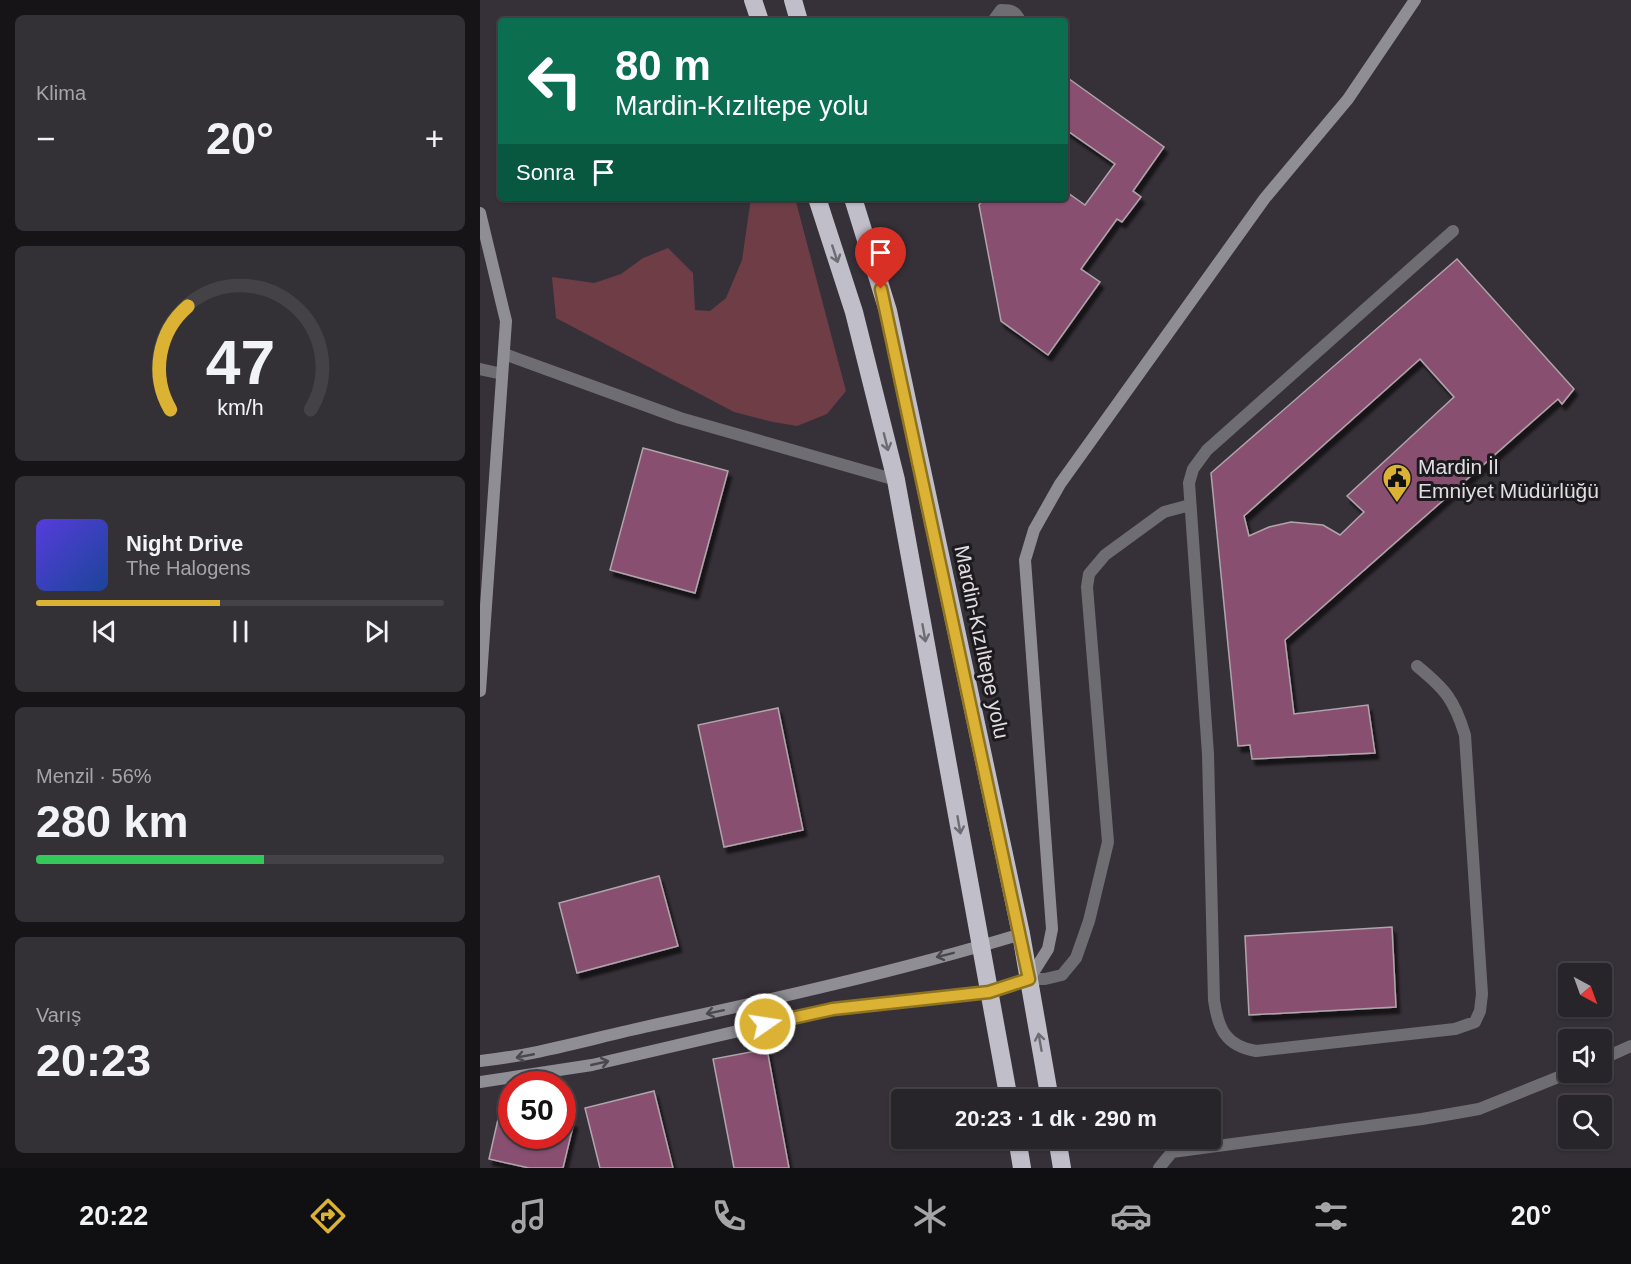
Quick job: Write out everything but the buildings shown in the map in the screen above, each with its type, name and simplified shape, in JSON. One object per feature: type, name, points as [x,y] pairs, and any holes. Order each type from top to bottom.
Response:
[{"type":"highway","points":[[753,0],[759,18]]},
{"type":"highway","points":[[793,0],[798,18]]},
{"type":"highway","points":[[818,201],[854,312],[896,480],[1007,1089]]},
{"type":"highway","name":"Mardin-Kızıltepe yolu","points":[[854,201],[888,311],[1021,934],[1048,1089]]},
{"type":"highway","points":[[1019,1149],[1022,1168]]},
{"type":"highway","points":[[1059,1149],[1062,1168]]},
{"type":"street","points":[[1029,979],[1048,949],[1052,929],[1025,560],[1034,530],[1060,484],[1265,198],[1348,99],[1415,0]]},
{"type":"street","points":[[995,18],[1001,10],[1011,10],[1019,18]]},
{"type":"street","points":[[480,213],[506,321],[480,691]]},
{"type":"street","points":[[1417,666],[1445,689],[1459,714],[1465,735],[1482,994],[1480,1011],[1475,1022],[1455,1029],[1256,1052],[1239,1048],[1223,1033],[1214,1000],[1209,754],[1189,483],[1193,469],[1207,450],[1453,231]]},
{"type":"street","points":[[504,354],[680,418],[896,480]]},
{"type":"street","points":[[480,369],[502,374]]},
{"type":"street","points":[[480,1082],[592,1065],[833,1009],[989,992],[1029,979],[1046,979],[1062,975],[1076,958],[1089,921],[1108,842],[1087,587],[1089,574],[1105,555],[1164,512],[1190,505]]},
{"type":"street","points":[[480,1061],[522,1057],[615,1033],[751,1004],[1021,934]]},
{"type":"street","points":[[1612,1055],[1631,1046]]},
{"type":"street","points":[[1159,1168],[1172,1152],[1422,1119],[1479,1108],[1558,1077]]},
{"type":"shaded area","points":[[751,201],[796,201],[846,391],[827,414],[797,426],[734,412],[556,318],[552,277],[594,283],[621,274],[643,258],[668,248],[693,273],[695,310],[710,311],[726,298],[742,260]]},
{"type":"place","name":"Mardin İl Emniyet Müdürlüğü","points":[[1397,504]]},
{"type":"route","points":[[765,1024],[833,1009],[989,992],[1029,979],[888,311],[881,289]]}]
